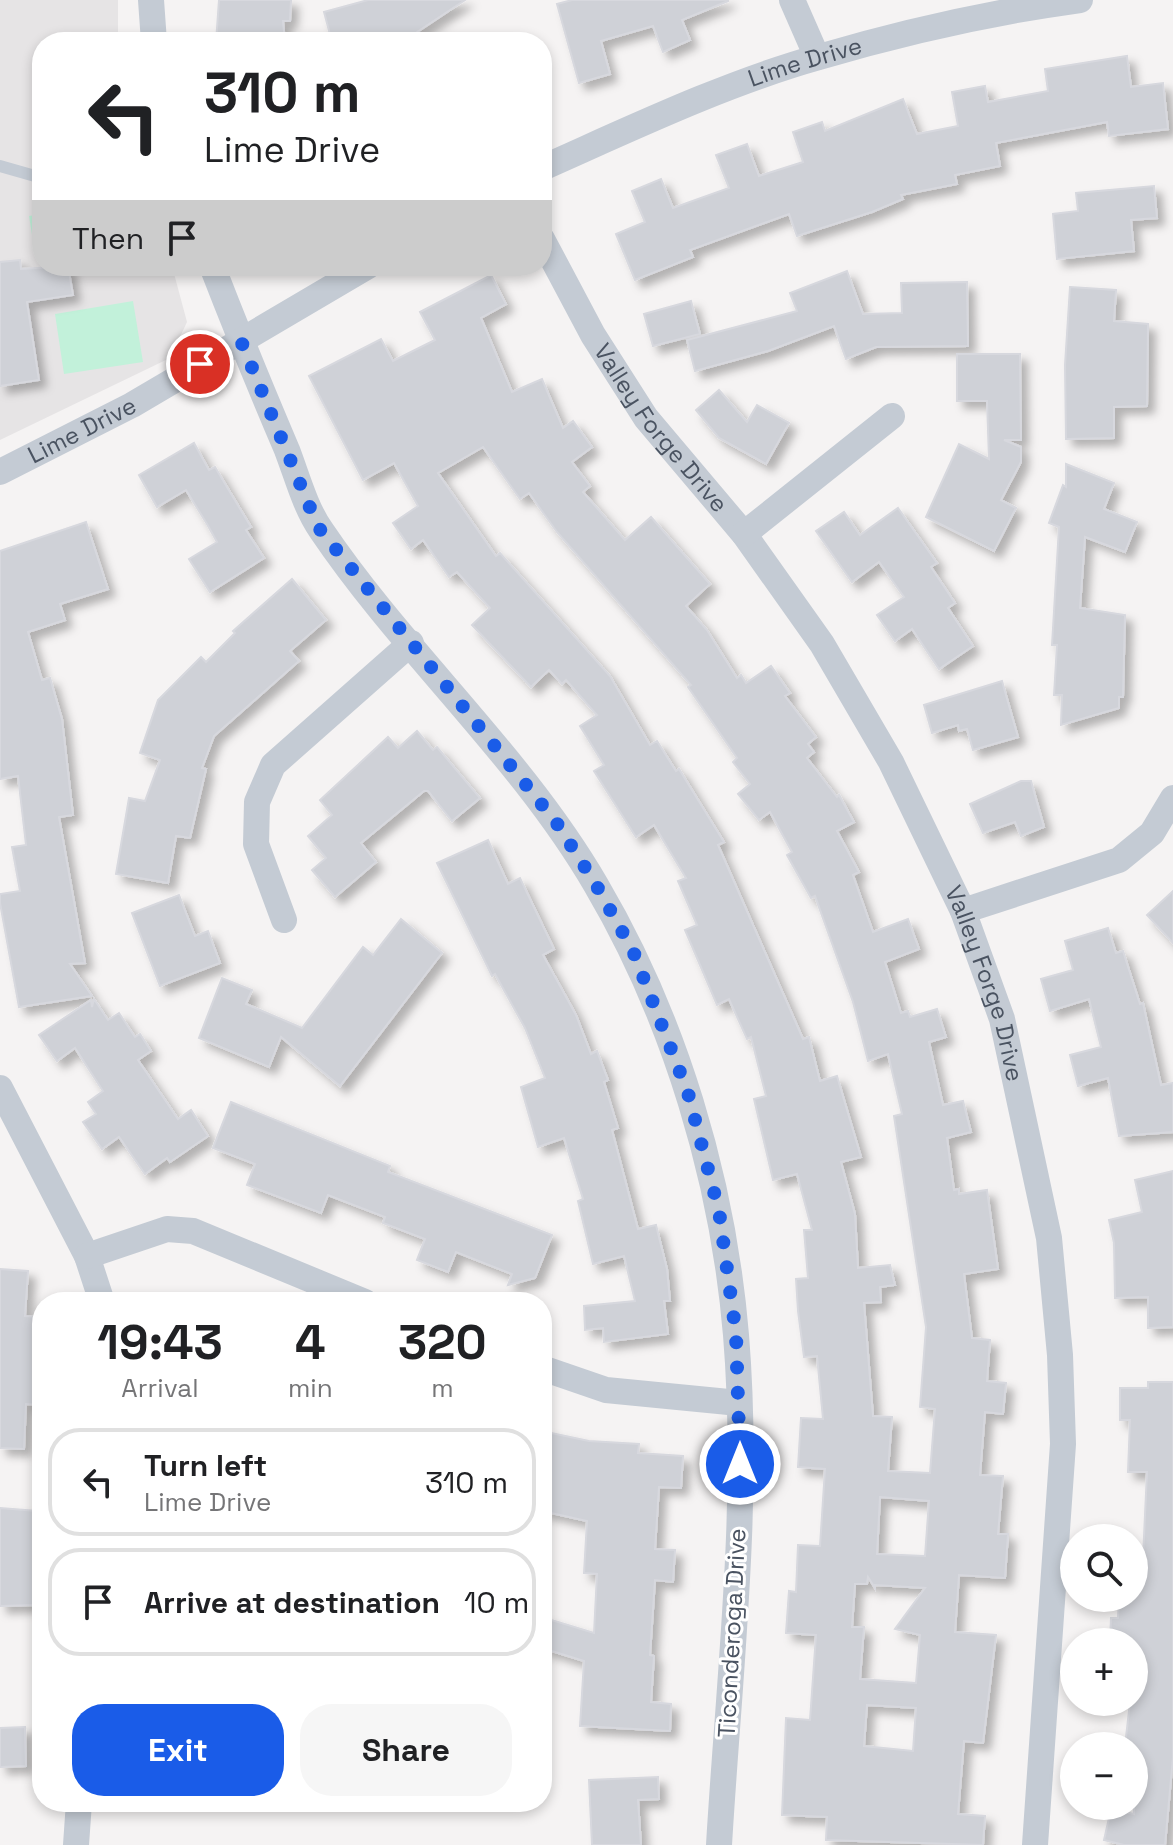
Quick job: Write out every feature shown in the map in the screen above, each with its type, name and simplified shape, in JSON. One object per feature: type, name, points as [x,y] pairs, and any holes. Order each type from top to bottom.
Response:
[{"type":"street","points":[[151,0],[153,32]]},
{"type":"street","points":[[792,0],[817,57]]},
{"type":"street","name":"Lime Drive","points":[[552,164],[654,118],[817,57],[1023,8],[1080,0]]},
{"type":"street","name":"Valley Forge Drive","points":[[552,258],[593,335],[646,418],[744,534],[822,644],[891,762],[963,911],[1002,1019],[1049,1238],[1060,1355],[1063,1444],[1035,1845]]},
{"type":"street","name":"Ticonderoga Drive","points":[[216,276],[318,527],[556,822],[633,951],[688,1093],[719,1211],[736,1334],[739,1403],[740,1494],[719,1845]]},
{"type":"street","name":"Lime Drive","points":[[0,472],[132,405],[351,276]]},
{"type":"street","points":[[744,534],[892,416]]},
{"type":"street","points":[[284,920],[256,844],[257,802],[273,765],[411,643]]},
{"type":"street","points":[[963,911],[1119,860],[1152,833],[1173,798]]},
{"type":"street","points":[[0,1088],[87,1256],[99,1292]]},
{"type":"street","points":[[87,1256],[167,1229],[193,1231],[341,1292]]},
{"type":"street","points":[[552,1371],[606,1390],[739,1403]]},
{"type":"street","points":[[76,1845],[78,1812]]},
{"type":"lane","points":[[0,166],[32,175]]},
{"type":"shaded area","points":[[0,0],[118,0],[118,32],[32,32],[32,276],[175,276],[187,322],[170,358],[0,440]]},
{"type":"green space","points":[[133,301],[143,362],[64,374],[55,314]]},
{"type":"building","points":[[219,0],[291,0],[290,21],[283,21],[284,32],[217,32]]},
{"type":"building","points":[[368,0],[465,0],[417,32],[329,32],[324,12]]},
{"type":"building","points":[[572,0],[728,1],[682,20],[690,40],[663,52],[653,26],[601,41],[610,74],[579,83],[557,4]]},
{"type":"building","points":[[1127,56],[1131,87],[1163,83],[1168,129],[1109,136],[1107,122],[996,143],[1000,166],[955,175],[957,184],[901,195],[903,199],[872,212],[797,236],[789,214],[690,250],[693,257],[635,280],[616,234],[645,222],[632,191],[661,179],[673,208],[729,188],[716,155],[747,144],[759,176],[803,162],[793,132],[822,122],[825,131],[903,99],[917,134],[958,126],[952,92],[985,86],[988,102],[1048,91],[1045,69]]},
{"type":"building","points":[[1154,186],[1157,218],[1131,220],[1134,251],[1057,259],[1053,214],[1078,211],[1076,193]]},
{"type":"building","points":[[20,260],[21,269],[32,268],[32,276],[70,276],[73,295],[27,302],[39,380],[0,386],[0,262]]},
{"type":"building","points":[[847,271],[863,314],[902,313],[901,283],[967,282],[968,346],[876,347],[846,359],[834,326],[768,351],[695,371],[687,340],[797,311],[790,293]]},
{"type":"building","points":[[492,276],[506,304],[481,318],[512,392],[542,379],[563,428],[573,421],[592,447],[572,462],[590,486],[583,492],[625,540],[651,517],[710,584],[686,606],[707,630],[737,678],[741,675],[746,683],[771,666],[790,693],[785,696],[816,737],[808,744],[814,752],[807,758],[837,797],[839,795],[854,822],[837,831],[859,872],[853,875],[873,932],[908,919],[919,949],[885,962],[901,1013],[908,1011],[910,1017],[937,1009],[946,1037],[929,1042],[943,1105],[963,1101],[971,1132],[947,1138],[954,1190],[959,1189],[959,1194],[987,1190],[998,1269],[964,1274],[972,1338],[990,1340],[987,1381],[1006,1383],[1003,1414],[985,1412],[980,1475],[1003,1476],[998,1534],[1008,1534],[1005,1578],[959,1575],[955,1632],[996,1635],[983,1743],[964,1741],[958,1814],[985,1816],[983,1845],[826,1840],[827,1817],[782,1815],[786,1718],[810,1720],[816,1635],[786,1633],[789,1591],[796,1592],[798,1545],[820,1546],[825,1469],[798,1467],[801,1418],[823,1419],[817,1356],[804,1357],[796,1279],[808,1278],[804,1230],[812,1230],[797,1174],[773,1180],[754,1099],[766,1096],[751,1037],[747,1039],[729,999],[717,1005],[685,930],[697,925],[678,881],[686,878],[654,825],[636,837],[594,771],[604,765],[580,726],[597,715],[566,680],[562,684],[549,670],[531,687],[472,625],[490,608],[457,572],[449,577],[423,540],[411,549],[393,523],[418,506],[394,463],[363,480],[309,376],[381,339],[393,361],[435,340],[420,312]],"holes":[[[483,447],[520,499],[529,493],[557,532],[691,685],[688,687],[737,758],[733,762],[750,784],[738,794],[759,820],[770,812],[792,852],[787,855],[811,898],[815,896],[853,1002],[868,1061],[888,1054],[902,1114],[894,1116],[926,1327],[920,1407],[935,1409],[930,1473],[888,1471],[892,1417],[873,1416],[864,1303],[881,1302],[880,1287],[895,1285],[890,1265],[858,1268],[855,1214],[841,1162],[861,1157],[837,1076],[820,1081],[809,1037],[803,1039],[718,845],[724,842],[679,769],[676,771],[657,741],[650,745],[610,676],[500,553],[496,556],[438,473]],[[880,1497],[929,1501],[925,1556],[877,1554]],[[868,1577],[875,1588],[875,1585],[925,1588],[895,1629],[920,1635],[916,1683],[860,1679],[864,1627],[852,1627],[855,1584],[867,1584]],[[867,1705],[916,1708],[913,1751],[864,1746]]]},
{"type":"building","points":[[1070,287],[1116,290],[1114,321],[1148,324],[1147,406],[1114,407],[1114,438],[1066,439],[1065,365]]},
{"type":"building","points":[[691,301],[700,334],[653,346],[644,314]]},
{"type":"building","points":[[957,354],[1020,354],[1021,440],[1004,440],[1021,447],[1021,462],[1001,500],[1016,508],[994,551],[926,517],[959,444],[989,459],[987,401],[957,401]]},
{"type":"building","points":[[719,390],[747,422],[757,405],[789,423],[766,464],[719,438],[696,410]]},
{"type":"building","points":[[194,443],[209,470],[215,467],[251,527],[246,530],[264,558],[210,592],[189,559],[217,542],[207,524],[186,490],[157,507],[139,475]]},
{"type":"building","points":[[1066,464],[1114,483],[1104,509],[1137,522],[1125,552],[1085,537],[1080,608],[1125,615],[1123,697],[1119,697],[1119,708],[1061,725],[1062,695],[1054,695],[1057,645],[1052,645],[1059,527],[1049,523],[1063,485],[1066,487]]},
{"type":"building","points":[[898,508],[937,563],[931,567],[955,603],[948,608],[973,646],[939,669],[912,629],[895,641],[877,615],[904,597],[879,562],[852,582],[816,531],[844,512],[860,535]]},
{"type":"building","points":[[86,522],[108,589],[60,604],[65,620],[28,632],[42,680],[50,678],[62,719],[73,815],[59,817],[85,963],[70,964],[92,996],[19,1007],[0,903],[0,894],[20,891],[12,847],[26,845],[18,776],[0,779],[0,551]]},
{"type":"building","points":[[292,579],[326,620],[290,651],[299,661],[214,736],[202,768],[206,769],[190,838],[176,836],[168,883],[116,874],[129,798],[145,801],[160,760],[140,753],[158,700],[201,657],[206,662],[235,633],[233,631]]},
{"type":"building","points":[[1002,681],[1018,737],[973,750],[967,729],[959,731],[958,725],[932,733],[924,705]]},
{"type":"building","points":[[417,731],[433,750],[437,747],[480,798],[452,821],[428,791],[424,791],[361,843],[376,862],[335,897],[312,870],[326,858],[308,836],[332,815],[320,800],[388,737],[398,748]]},
{"type":"building","points":[[1021,781],[1031,781],[1044,827],[1021,836],[1015,822],[983,833],[970,804]]},
{"type":"building","points":[[488,840],[508,884],[520,878],[554,949],[543,955],[576,1015],[591,1054],[597,1051],[608,1080],[604,1082],[618,1128],[612,1130],[638,1229],[656,1225],[667,1269],[670,1301],[664,1301],[668,1334],[604,1342],[603,1328],[585,1330],[584,1306],[635,1301],[624,1256],[593,1264],[578,1201],[583,1199],[564,1138],[538,1147],[521,1087],[545,1078],[525,1028],[495,974],[492,976],[437,863]]},
{"type":"building","points":[[1173,891],[1173,943],[1147,915]]},
{"type":"building","points":[[179,895],[195,936],[208,931],[220,963],[160,986],[132,913]]},
{"type":"building","points":[[401,919],[442,953],[340,1086],[281,1037],[269,1067],[199,1038],[222,978],[252,990],[246,1004],[302,1028],[363,947],[373,955]]},
{"type":"building","points":[[1108,928],[1116,953],[1123,951],[1140,1004],[1143,1003],[1161,1085],[1173,1083],[1173,1132],[1119,1136],[1108,1078],[1078,1086],[1070,1055],[1101,1047],[1089,999],[1050,1011],[1041,979],[1073,970],[1065,941]]},
{"type":"building","points":[[94,999],[108,1020],[119,1013],[135,1037],[140,1034],[151,1051],[138,1060],[178,1119],[191,1110],[208,1136],[170,1162],[167,1158],[145,1174],[119,1137],[102,1149],[83,1122],[96,1114],[88,1102],[103,1091],[75,1048],[57,1061],[39,1035],[91,1000],[92,1007]]},
{"type":"building","points":[[231,1102],[390,1166],[388,1172],[552,1235],[535,1278],[508,1285],[512,1274],[456,1252],[448,1272],[417,1260],[425,1239],[383,1223],[385,1217],[328,1195],[321,1213],[247,1185],[255,1164],[213,1148]]},
{"type":"building","points":[[1173,1171],[1173,1327],[1148,1328],[1148,1297],[1115,1298],[1114,1243],[1109,1220],[1142,1212],[1135,1180]]},
{"type":"building","points":[[0,1269],[28,1271],[25,1316],[32,1316],[32,1404],[26,1404],[24,1449],[0,1448]]},
{"type":"building","points":[[1148,1382],[1173,1382],[1173,1757],[1165,1845],[1124,1845],[1104,1840],[1109,1820],[1148,1820],[1148,1732],[1127,1732],[1128,1716],[1148,1716],[1148,1628],[1111,1628],[1111,1618],[1118,1618],[1118,1612],[1148,1612],[1148,1524],[1145,1524],[1147,1472],[1128,1472],[1130,1420],[1120,1420],[1120,1388],[1148,1388]]},
{"type":"building","points":[[552,1433],[589,1441],[639,1444],[638,1453],[683,1456],[681,1488],[659,1487],[655,1549],[675,1550],[673,1582],[655,1580],[650,1655],[654,1656],[651,1702],[671,1704],[670,1731],[580,1726],[584,1661],[552,1651],[552,1620],[594,1633],[597,1574],[584,1573],[587,1521],[552,1513]]},
{"type":"building","points":[[0,1508],[32,1511],[32,1605],[0,1606]]},
{"type":"building","points":[[25,1727],[26,1766],[0,1767],[0,1728]]},
{"type":"building","points":[[658,1777],[659,1799],[638,1800],[641,1845],[592,1845],[589,1780]]},
{"type":"route","points":[[200,364],[241,341],[318,527],[556,822],[633,951],[688,1093],[719,1211],[736,1334],[740,1464]]}]
